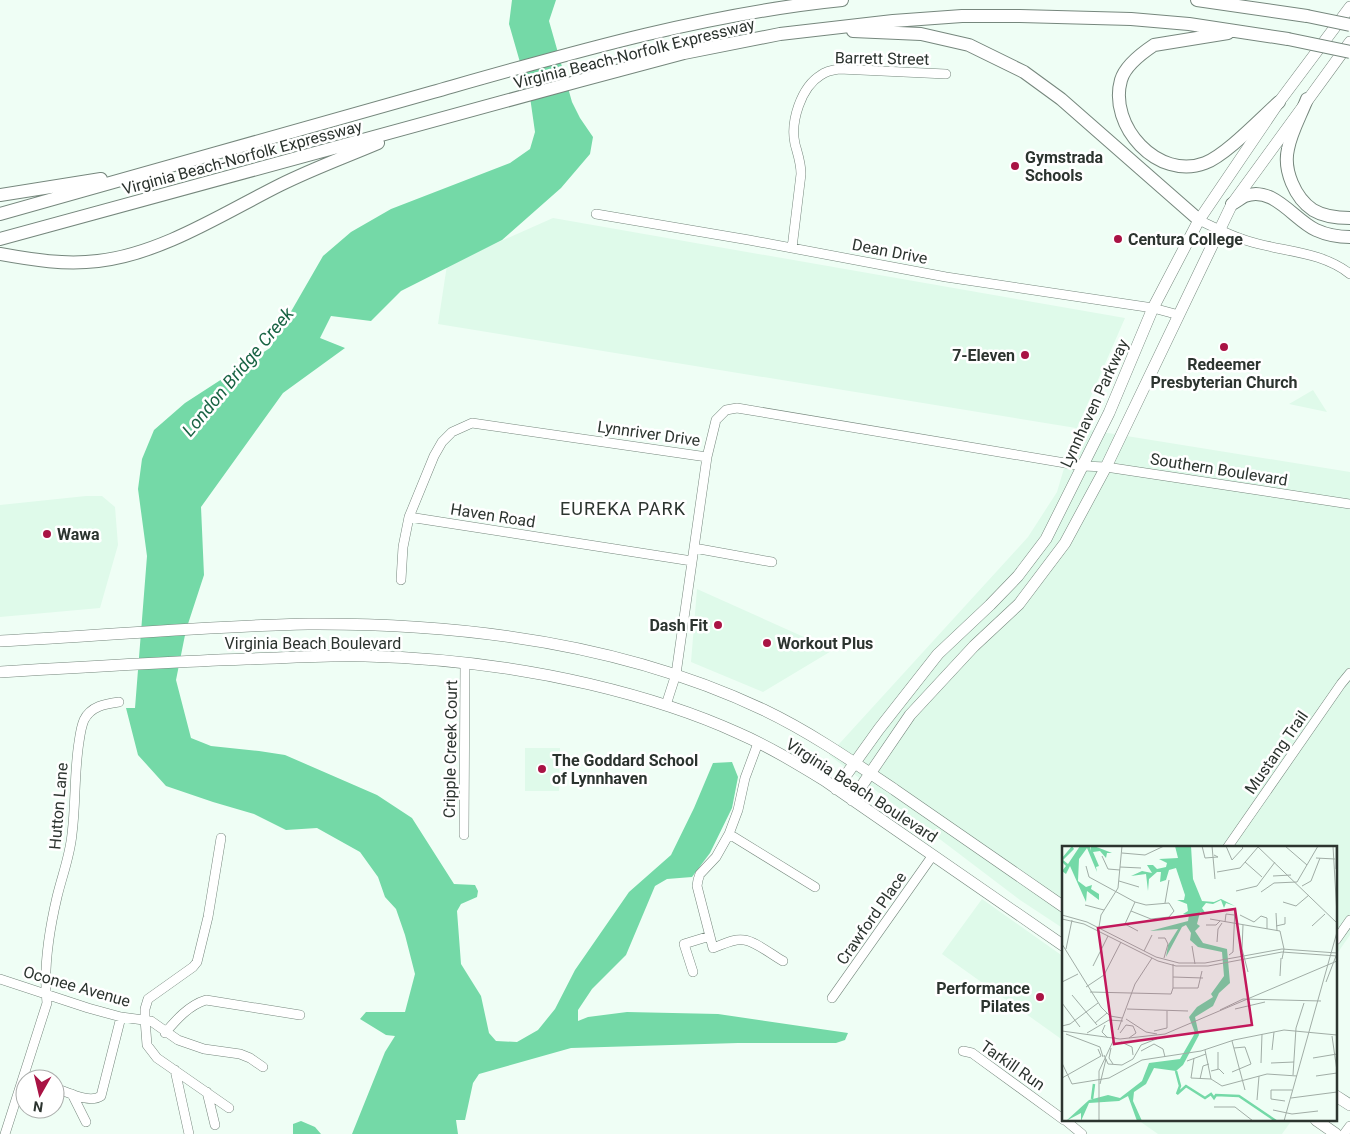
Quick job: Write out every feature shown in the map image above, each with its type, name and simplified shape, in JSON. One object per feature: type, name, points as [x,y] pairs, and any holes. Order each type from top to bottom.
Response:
[{"type":"highway","name":"Virginia Beach-Norfolk Expressway","points":[[0,214],[571,54],[702,22],[785,7],[842,0]]},
{"type":"highway","points":[[1197,0],[1278,11],[1350,25]]},
{"type":"highway","points":[[1255,0],[1278,11]]},
{"type":"highway","name":"Virginia Beach-Norfolk Expressway","points":[[0,240],[579,81],[684,54],[780,34],[935,18],[1020,16],[1131,19],[1240,31],[1350,52]]},
{"type":"highway","points":[[810,30],[921,34],[969,45],[1024,72],[1061,99],[1199,220]]},
{"type":"highway","points":[[1240,31],[1170,41],[1154,45],[1144,52],[1121,78],[1120,108],[1128,130],[1144,149],[1156,158],[1173,165],[1195,166],[1218,156],[1279,102]]},
{"type":"highway","points":[[1307,99],[1288,147],[1286,162],[1292,182],[1302,200],[1313,210],[1333,216],[1350,218]]},
{"type":"highway","points":[[0,254],[49,262],[71,262],[120,258],[150,249],[310,171],[429,122]]},
{"type":"highway","points":[[0,195],[70,183],[143,174]]},
{"type":"highway","points":[[1232,204],[1246,196],[1260,194],[1281,204],[1315,230],[1333,236],[1350,237]]},
{"type":"main road","name":"Lynnhaven Parkway","points":[[836,789],[906,693],[938,654],[1018,576],[1046,539],[1109,413],[1153,308],[1199,220],[1279,102],[1350,7]]},
{"type":"main road","points":[[852,800],[910,715],[957,664],[1018,604],[1064,543],[1106,467],[1218,229],[1232,204],[1350,42]]},
{"type":"main road","name":"Virginia Beach Boulevard","points":[[0,641],[288,625],[344,624],[456,630],[516,637],[610,656],[676,674],[718,690],[763,709],[816,738],[855,762],[1062,906]]},
{"type":"main road","name":"Virginia Beach Boulevard","points":[[0,672],[301,656],[366,656],[465,663],[569,680],[618,691],[703,718],[758,743],[797,764],[1062,945]]},
{"type":"main road","points":[[1338,1097],[1350,1105]]},
{"type":"main road","points":[[1319,1122],[1336,1134]]},
{"type":"street","name":"Barrett Street","points":[[792,248],[801,174],[801,163],[795,144],[795,122],[800,102],[816,78],[829,71],[839,69],[946,74]]},
{"type":"street","name":"Dean Drive","points":[[596,214],[946,277],[1153,308],[1178,315]]},
{"type":"street","points":[[1199,220],[1248,241],[1312,256],[1329,262],[1350,274]]},
{"type":"street","name":"Lynnriver Drive","points":[[400,580],[402,547],[409,517],[434,456],[442,442],[452,432],[469,423],[707,457],[716,420],[726,410],[736,408],[1083,466]]},
{"type":"street","points":[[666,705],[676,674],[707,457]]},
{"type":"street","name":"Southern Boulevard","points":[[1083,466],[1106,467],[1350,504]]},
{"type":"street","name":"Haven Road","points":[[409,517],[692,562]]},
{"type":"street","points":[[694,548],[772,562]]},
{"type":"street","name":"Cripple Creek Court","points":[[464,835],[465,663]]},
{"type":"street","name":"Mustang Trail","points":[[1228,846],[1350,673]]},
{"type":"street","name":"Hutton Lane","points":[[29,1069],[47,1003],[44,987],[57,898],[71,847],[75,774],[82,726],[85,718],[95,707],[120,702]]},
{"type":"street","points":[[758,743],[745,778],[738,810],[729,834],[716,857],[700,874],[697,886],[713,948],[734,940],[745,940],[752,942],[783,961]]},
{"type":"street","points":[[729,834],[815,887]]},
{"type":"street","name":"Oconee Avenue","points":[[0,979],[121,1017],[145,1019],[148,999],[193,967],[197,962],[208,917],[221,838]]},
{"type":"street","name":"Crawford Place","points":[[832,998],[933,855]]},
{"type":"street","points":[[1338,937],[1350,920]]},
{"type":"street","points":[[693,972],[684,944],[710,936]]},
{"type":"street","points":[[165,1033],[188,1010],[206,1000],[300,1015]]},
{"type":"street","points":[[65,1092],[88,1099],[96,1099],[101,1096],[121,1017]]},
{"type":"street","points":[[229,1108],[157,1058],[150,1051],[147,1044],[145,1019],[151,1021],[165,1033],[190,1045],[240,1054],[250,1058],[262,1067]]},
{"type":"street","name":"Tarkill Run","points":[[963,1051],[972,1053],[1062,1119]]},
{"type":"street","points":[[175,1070],[189,1134]]},
{"type":"street","points":[[206,1092],[215,1125]]},
{"type":"street","points":[[72,1094],[86,1122]]},
{"type":"street","name":"Hutton Lane","points":[[5,1134],[15,1107]]},
{"type":"street","name":"Tarkill Run","points":[[1067,1122],[1082,1134]]},
{"type":"street","points":[[1344,1134],[1350,1126]]},
{"type":"shaded area","points":[[553,218],[1125,318],[1077,428],[1350,472],[1350,935],[1338,952],[1338,846],[1062,846],[1062,928],[1020,900],[829,755],[1028,537],[1057,492],[1076,428],[438,324],[447,265]]},
{"type":"shaded area","points":[[1313,390],[1327,412],[1289,404]]},
{"type":"shaded area","points":[[102,496],[115,507],[118,545],[100,608],[0,617],[0,505]]},
{"type":"shaded area","points":[[697,589],[833,650],[763,692],[691,662]]},
{"type":"shaded area","name":"The Goddard School of Lynnhaven","points":[[525,748],[560,748],[559,791],[525,791]]},
{"type":"shaded area","points":[[982,899],[1062,956],[1062,1040],[942,954]]},
{"type":"shaded area","points":[[1141,1122],[1291,1122],[1282,1134],[1158,1134]]},
{"type":"water","name":"London Bridge Creek","points":[[512,0],[556,0],[549,21],[572,102],[593,137],[590,154],[561,188],[502,240],[401,291],[371,321],[331,316],[320,338],[345,348],[283,393],[201,507],[204,575],[186,630],[176,680],[191,738],[211,746],[285,755],[377,795],[412,818],[454,884],[475,885],[478,891],[477,897],[461,904],[457,911],[461,964],[481,996],[489,1033],[496,1041],[517,1042],[538,1030],[555,1009],[575,970],[629,892],[671,855],[713,763],[732,762],[738,777],[732,808],[710,853],[692,877],[667,879],[655,886],[626,955],[592,989],[578,1010],[578,1021],[588,1017],[627,1012],[718,1014],[848,1033],[845,1040],[836,1043],[738,1043],[571,1048],[479,1074],[473,1083],[465,1120],[456,1120],[458,1134],[352,1134],[385,1052],[395,1036],[386,1035],[360,1019],[366,1012],[405,1012],[415,974],[405,935],[396,909],[385,897],[378,877],[360,852],[317,828],[286,830],[254,814],[166,786],[138,755],[126,708],[135,708],[147,556],[138,489],[142,459],[154,430],[185,403],[270,348],[323,256],[351,232],[391,209],[510,163],[530,149],[535,132],[530,97],[509,24]]},
{"type":"water","points":[[301,1121],[315,1127],[321,1134],[293,1134],[293,1124]]},
{"type":"place","name":"Gymstrada Schools","points":[[1015,166]]},
{"type":"place","name":"Centura College","points":[[1118,239]]},
{"type":"place","name":"Redeemer Presbyterian Church","points":[[1224,347]]},
{"type":"place","name":"7-Eleven","points":[[1025,355]]},
{"type":"place","name":"Wawa","points":[[47,534]]},
{"type":"place","name":"Dash Fit","points":[[718,625]]},
{"type":"place","name":"Workout Plus","points":[[767,643]]},
{"type":"place","name":"The Goddard School of Lynnhaven","points":[[542,769]]},
{"type":"place","name":"Performance Pilates","points":[[1040,997]]},
{"type":"district","name":"EUREKA PARK","points":[[623,509]]}]
